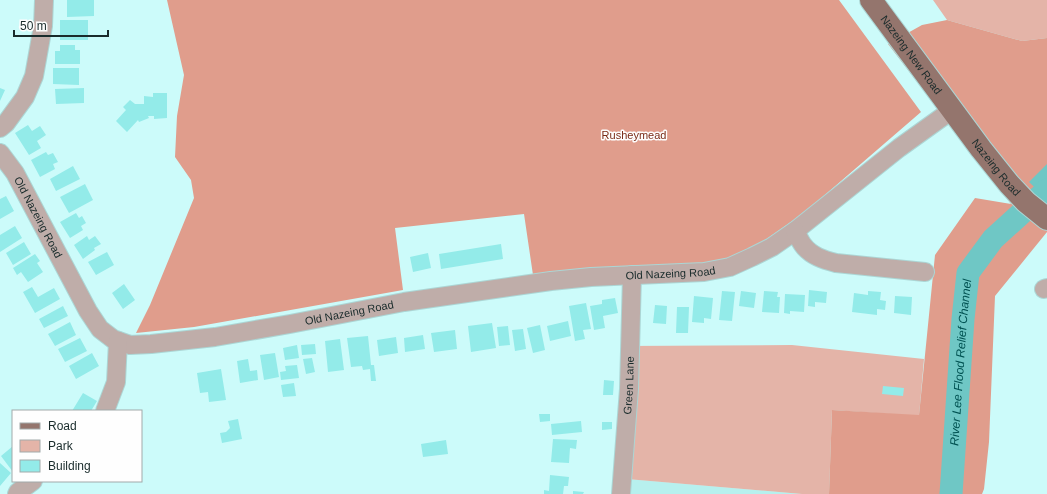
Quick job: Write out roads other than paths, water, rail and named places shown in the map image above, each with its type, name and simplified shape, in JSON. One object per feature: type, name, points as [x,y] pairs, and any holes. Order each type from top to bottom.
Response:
[{"type":"main road","name":"Nazeing New Road","points":[[871,0],[952,110]]},
{"type":"main road","name":"Nazeing Road","points":[[952,110],[1009,184],[1026,202],[1047,219]]},
{"type":"street","points":[[0,128],[6,123],[26,97],[34,76],[43,26],[44,0]]},
{"type":"street","name":"Old Nazeing Road","points":[[0,153],[15,172],[88,311],[100,328],[113,339],[130,345],[215,337],[410,301],[591,276],[704,272],[730,267],[772,247],[795,231],[899,148],[952,110]]},
{"type":"street","points":[[795,231],[803,245],[811,253],[823,259],[836,263],[925,272]]},
{"type":"street","name":"Green Lane","points":[[621,494],[629,389],[632,275]]},
{"type":"street","points":[[105,410],[116,382],[118,341]]},
{"type":"street","points":[[17,494],[32,482]]},
{"type":"waterway","name":"River Lee Flood Relief Channel","points":[[951,494],[963,319],[968,273],[993,239],[1047,190]]},
{"type":"park label","name":"Rusheymead","points":[[634,135]]}]
